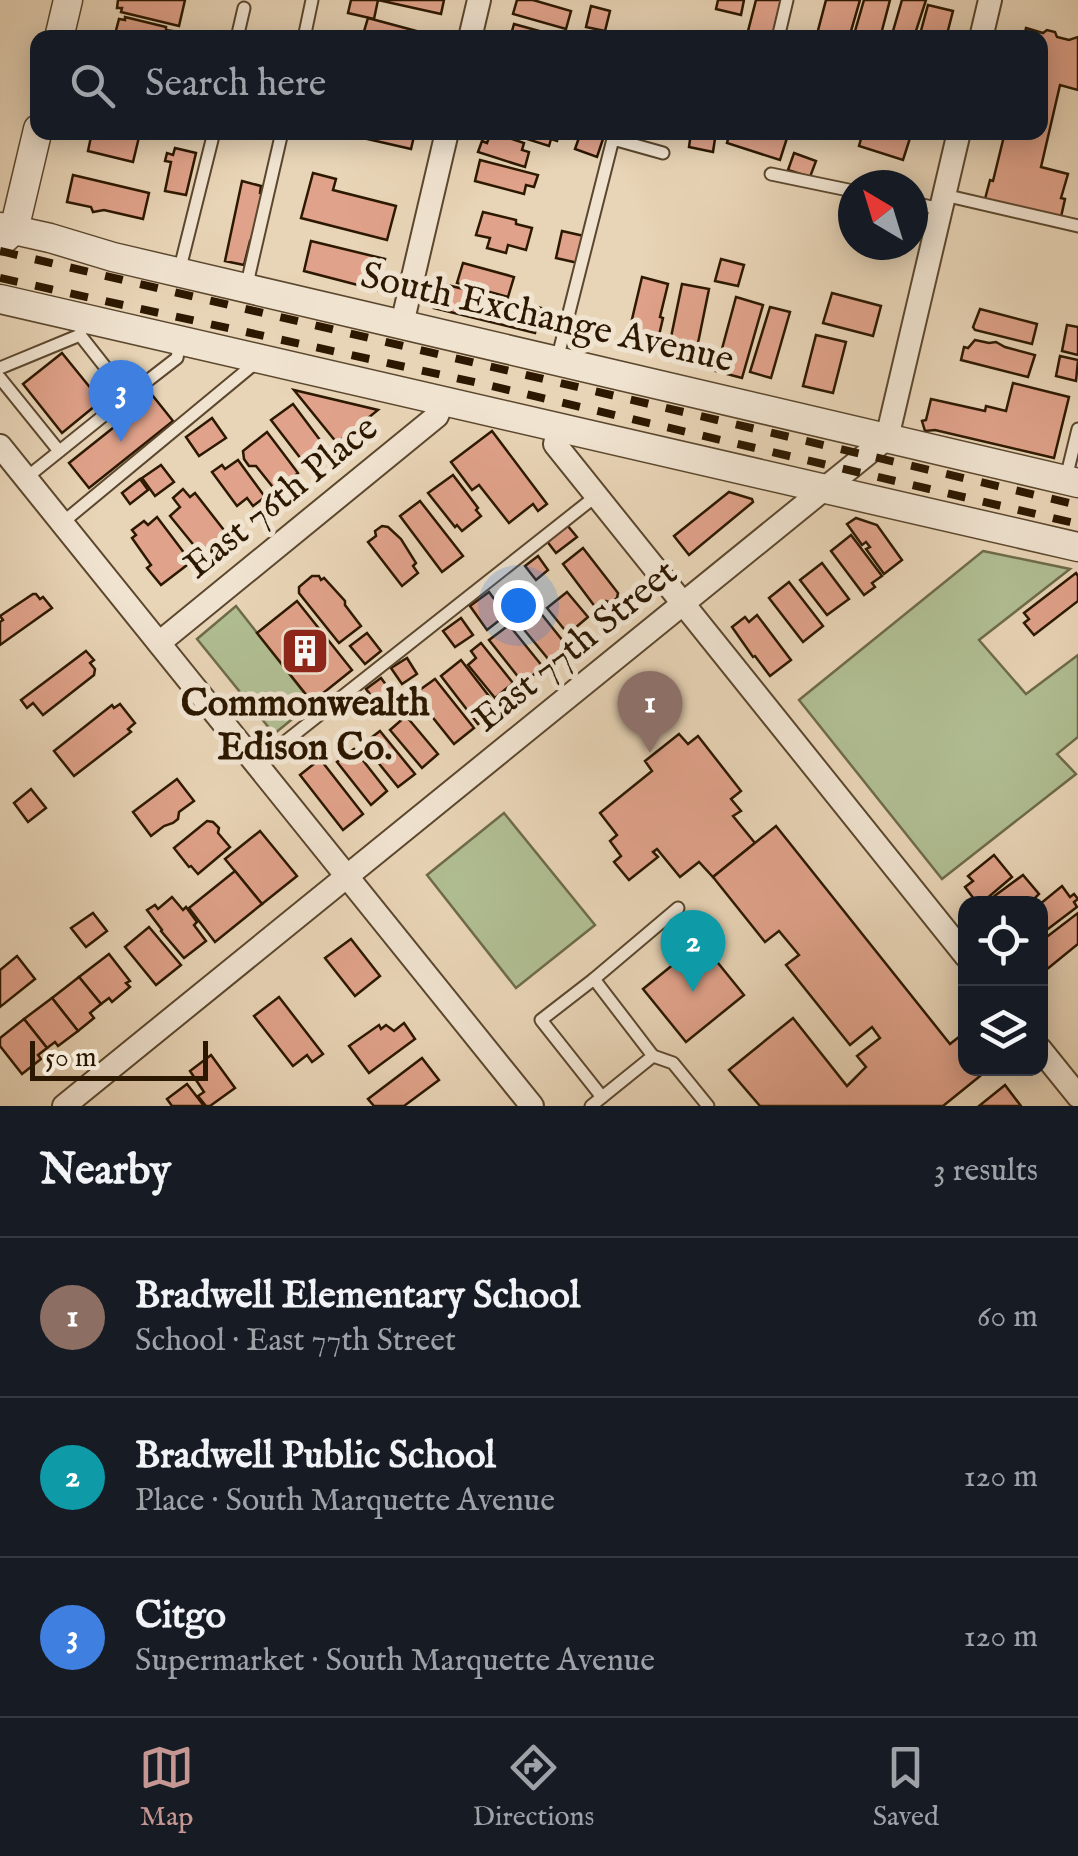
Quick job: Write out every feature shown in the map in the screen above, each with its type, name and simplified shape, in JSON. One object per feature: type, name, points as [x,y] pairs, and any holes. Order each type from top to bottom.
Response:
[{"type":"street","points":[[61,30],[68,0]]},
{"type":"street","points":[[472,30],[479,0]]},
{"type":"street","points":[[983,30],[990,0]]},
{"type":"street","points":[[4,234],[34,140]]},
{"type":"street","points":[[402,324],[446,140]]},
{"type":"street","points":[[887,438],[955,140]]},
{"type":"street","name":"South Exchange Avenue","points":[[4,234],[1072,481]]},
{"type":"street","points":[[0,299],[82,326],[181,341],[1078,548]]},
{"type":"street","name":"East 76th Place","points":[[159,643],[437,416],[443,401]]},
{"type":"street","points":[[559,427],[555,444],[958,946]]},
{"type":"street","name":"East 77th Street","points":[[64,1106],[887,438]]},
{"type":"street","points":[[0,446],[532,1106]]},
{"type":"street","points":[[1048,1059],[1078,1096]]},
{"type":"lane","points":[[306,30],[312,0]]},
{"type":"lane","points":[[780,30],[787,0]]},
{"type":"lane","points":[[239,30],[244,8]]},
{"type":"lane","points":[[180,272],[212,140]]},
{"type":"lane","points":[[246,288],[280,140]]},
{"type":"lane","points":[[557,360],[613,140]]},
{"type":"lane","points":[[617,140],[663,153]]},
{"type":"lane","points":[[770,174],[838,188]]},
{"type":"lane","points":[[928,203],[943,202],[1078,226]]},
{"type":"lane","points":[[0,368],[82,326],[128,396]]},
{"type":"lane","points":[[26,478],[176,358],[181,341]]},
{"type":"lane","points":[[62,523],[260,359]]},
{"type":"lane","points":[[0,378],[59,450]]},
{"type":"lane","points":[[1072,481],[1078,429]]},
{"type":"lane","points":[[257,764],[596,496]]},
{"type":"lane","points":[[602,1097],[541,1020],[678,908]]},
{"type":"lane","points":[[594,979],[653,1056],[673,1064],[708,1106]]},
{"type":"lane","points":[[591,1106],[653,1056]]},
{"type":"green space","points":[[983,551],[1070,569],[979,640],[1026,694],[1078,655],[1078,737],[1057,754],[1076,774],[942,879],[799,700]]},
{"type":"green space","points":[[236,606],[312,703],[274,734],[197,639]]},
{"type":"green space","points":[[504,813],[595,925],[516,988],[427,875]]},
{"type":"building","points":[[118,0],[185,0],[179,26],[121,12]]},
{"type":"building","points":[[351,0],[378,0],[374,19],[348,13]]},
{"type":"building","points":[[378,0],[444,0],[441,14]]},
{"type":"building","points":[[517,0],[533,0],[571,11],[566,29],[513,14]]},
{"type":"building","points":[[718,0],[744,0],[741,15],[716,9]]},
{"type":"building","points":[[756,0],[784,0],[774,30],[748,30]]},
{"type":"building","points":[[826,0],[860,0],[851,30],[818,30]]},
{"type":"building","points":[[864,0],[890,0],[882,30],[855,30]]},
{"type":"building","points":[[902,0],[926,0],[916,30],[893,30]]},
{"type":"building","points":[[928,5],[953,11],[948,30],[921,30]]},
{"type":"building","points":[[591,6],[610,11],[605,30],[586,27]]},
{"type":"building","points":[[368,18],[413,30],[364,30]]},
{"type":"building","points":[[119,19],[166,30],[116,30]]},
{"type":"building","points":[[514,24],[536,30],[512,30]]},
{"type":"building","points":[[1048,30],[1069,40],[1078,37],[1078,90],[1060,85],[1048,137]]},
{"type":"building","points":[[90,140],[138,140],[133,162],[88,151]]},
{"type":"building","points":[[372,140],[413,140],[411,149]]},
{"type":"building","points":[[578,140],[603,140],[597,157],[575,149]]},
{"type":"building","points":[[690,140],[715,140],[713,152],[689,147]]},
{"type":"building","points":[[728,140],[786,140],[780,160],[727,143]]},
{"type":"building","points":[[861,140],[909,140],[903,160],[859,146]]},
{"type":"building","points":[[1003,140],[1047,140],[1041,167],[1068,174],[1061,198],[1065,199],[1061,217],[985,199],[990,180],[993,181]]},
{"type":"building","points":[[482,141],[524,143],[522,150],[529,152],[525,167],[478,152]]},
{"type":"building","points":[[175,148],[196,153],[186,195],[165,191],[171,162],[165,161],[167,153],[173,155]]},
{"type":"building","points":[[794,153],[816,161],[810,177],[788,170]]},
{"type":"building","points":[[480,160],[538,175],[534,187],[526,185],[524,194],[475,181]]},
{"type":"building","points":[[313,173],[336,179],[333,190],[396,206],[387,240],[301,218]]},
{"type":"building","points":[[73,175],[149,193],[143,219],[104,210],[93,212],[91,207],[67,202]]},
{"type":"building","points":[[242,181],[261,186],[263,194],[244,265],[225,261]]},
{"type":"building","points":[[483,212],[532,228],[526,250],[508,245],[506,253],[487,248],[490,238],[476,235]]},
{"type":"building","points":[[562,231],[584,236],[578,263],[556,258]]},
{"type":"building","points":[[311,241],[385,259],[377,290],[304,271]]},
{"type":"building","points":[[721,259],[744,265],[738,286],[715,281]]},
{"type":"building","points":[[463,263],[514,277],[508,297],[457,283]]},
{"type":"building","points":[[642,277],[668,284],[657,344],[628,336]]},
{"type":"building","points":[[439,283],[541,308],[535,333],[434,308]]},
{"type":"building","points":[[682,284],[709,289],[697,348],[670,342]]},
{"type":"building","points":[[832,293],[881,306],[873,336],[823,323]]},
{"type":"building","points":[[736,297],[763,305],[742,378],[716,371]]},
{"type":"building","points":[[770,307],[790,312],[771,378],[750,372]]},
{"type":"building","points":[[980,309],[1037,324],[1032,344],[975,330]]},
{"type":"building","points":[[1067,325],[1078,327],[1078,355],[1062,351]]},
{"type":"building","points":[[816,335],[846,342],[833,393],[803,386]]},
{"type":"building","points":[[975,340],[996,342],[1035,355],[1028,377],[961,360],[964,347]]},
{"type":"building","points":[[62,353],[101,401],[62,433],[23,384]]},
{"type":"building","points":[[1060,356],[1078,360],[1076,381],[1056,376]]},
{"type":"building","points":[[1013,383],[1069,397],[1054,458],[935,430],[925,431],[922,421],[926,420],[931,399],[985,411],[986,406],[1006,411]]},
{"type":"building","points":[[294,390],[378,410],[337,443]]},
{"type":"building","points":[[153,396],[173,421],[89,488],[69,463]]},
{"type":"building","points":[[293,404],[329,452],[308,468],[271,420]]},
{"type":"building","points":[[212,418],[226,438],[199,456],[186,437]]},
{"type":"building","points":[[492,431],[547,504],[538,511],[533,504],[509,523],[479,485],[472,490],[451,462]]},
{"type":"building","points":[[267,432],[298,473],[276,491],[256,466],[249,466],[244,459],[243,451]]},
{"type":"building","points":[[238,460],[265,497],[253,506],[247,498],[237,506],[212,472]]},
{"type":"building","points":[[161,465],[174,482],[155,496],[142,478]]},
{"type":"building","points":[[453,475],[481,516],[462,531],[428,493]]},
{"type":"building","points":[[140,479],[148,490],[130,504],[122,493]]},
{"type":"building","points":[[183,489],[190,497],[195,493],[227,534],[201,554],[170,516],[180,507],[173,498]]},
{"type":"building","points":[[729,492],[753,502],[689,555],[674,536]]},
{"type":"building","points":[[420,501],[463,556],[442,572],[400,516]]},
{"type":"building","points":[[157,517],[191,562],[161,585],[132,538],[136,535],[132,530]]},
{"type":"building","points":[[856,518],[877,525],[902,560],[884,574],[866,549],[870,547],[866,542],[862,545],[847,524]]},
{"type":"building","points":[[567,525],[577,537],[556,553],[546,540]]},
{"type":"building","points":[[382,526],[401,539],[416,563],[413,566],[418,573],[402,586],[368,542]]},
{"type":"building","points":[[851,535],[882,576],[864,595],[831,551]]},
{"type":"building","points":[[583,548],[618,593],[611,603],[606,601],[596,608],[563,564]]},
{"type":"building","points":[[538,556],[548,570],[536,580],[525,566]]},
{"type":"building","points":[[822,563],[849,599],[827,615],[800,580]]},
{"type":"building","points":[[1076,573],[1078,601],[1034,635],[1024,623],[1029,619],[1024,613]]},
{"type":"building","points":[[312,576],[324,578],[361,626],[339,643],[299,593],[299,587]]},
{"type":"building","points":[[789,582],[823,626],[803,642],[769,598]]},
{"type":"building","points":[[489,592],[506,615],[487,630],[470,606]]},
{"type":"building","points":[[567,592],[588,617],[568,634],[547,608]]},
{"type":"building","points":[[33,594],[43,597],[52,608],[0,645],[0,616]]},
{"type":"building","name":"Commonwealth Edison Co.","points":[[297,601],[352,670],[312,702],[257,633]]},
{"type":"building","points":[[539,611],[567,646],[549,660],[521,626]]},
{"type":"building","points":[[757,615],[791,660],[770,676],[732,627],[745,617],[749,622]]},
{"type":"building","points":[[461,618],[473,635],[455,647],[443,631]]},
{"type":"building","points":[[509,625],[543,667],[523,683],[489,640]]},
{"type":"building","points":[[367,633],[381,651],[365,664],[350,646]]},
{"type":"building","points":[[481,643],[513,683],[495,698],[468,665],[476,658],[471,651]]},
{"type":"building","points":[[86,651],[94,660],[90,663],[94,675],[43,715],[33,703],[27,708],[21,700]]},
{"type":"building","points":[[407,658],[417,674],[402,684],[391,668]]},
{"type":"building","points":[[461,660],[499,709],[478,724],[441,676]]},
{"type":"building","points":[[381,678],[390,690],[376,702],[366,689]]},
{"type":"building","points":[[435,679],[474,728],[454,744],[414,694]]},
{"type":"building","points":[[120,704],[135,723],[128,729],[131,732],[74,776],[54,751],[112,705],[114,708]]},
{"type":"building","points":[[406,716],[438,754],[422,768],[390,730]]},
{"type":"building","points":[[380,731],[415,774],[398,787],[363,744]]},
{"type":"building","points":[[679,734],[688,744],[698,736],[741,791],[731,799],[741,811],[733,816],[755,843],[713,877],[699,862],[680,877],[657,849],[653,852],[658,857],[629,880],[614,862],[621,856],[610,841],[617,835],[600,813],[652,771],[645,761]]},
{"type":"building","points":[[354,749],[387,791],[371,805],[337,762]]},
{"type":"building","points":[[320,759],[363,814],[343,830],[300,775]]},
{"type":"building","points":[[177,779],[194,801],[179,812],[178,819],[151,836],[133,812]]},
{"type":"building","points":[[31,789],[46,808],[28,822],[14,803]]},
{"type":"building","points":[[207,821],[219,828],[218,833],[230,847],[198,874],[174,848]]},
{"type":"building","points":[[776,826],[950,1044],[958,1038],[958,1076],[980,1076],[943,1106],[760,1106],[729,1070],[793,1018],[847,1086],[866,1067],[857,1056],[880,1038],[872,1027],[850,1045],[786,965],[799,955],[779,931],[765,942],[713,877]]},
{"type":"building","points":[[260,831],[297,876],[262,904],[225,859]]},
{"type":"building","points":[[994,855],[1012,877],[990,896],[972,896],[965,887],[973,881],[968,876]]},
{"type":"building","points":[[235,871],[262,904],[215,942],[189,908]]},
{"type":"building","points":[[1023,875],[1039,894],[1037,896],[994,896]]},
{"type":"building","points":[[1062,886],[1070,897],[1074,894],[1078,899],[1074,902],[1077,907],[1048,929],[1048,897]]},
{"type":"building","points":[[172,897],[183,910],[186,907],[206,941],[184,958],[147,910],[155,905],[158,909]]},
{"type":"building","points":[[93,913],[107,931],[86,947],[71,928]]},
{"type":"building","points":[[1078,913],[1078,944],[1048,968],[1048,936]]},
{"type":"building","points":[[149,927],[181,965],[156,985],[125,947]]},
{"type":"building","points":[[351,939],[380,976],[355,996],[325,958]]},
{"type":"building","points":[[701,942],[744,995],[686,1042],[643,989]]},
{"type":"building","points":[[109,954],[130,981],[126,983],[130,987],[112,1002],[109,998],[101,1004],[79,977]]},
{"type":"building","points":[[17,956],[35,979],[0,1007],[0,970]]},
{"type":"building","points":[[79,977],[101,1004],[90,1013],[94,1018],[78,1031],[52,998]]},
{"type":"building","points":[[279,997],[323,1054],[312,1062],[307,1055],[293,1066],[254,1016]]},
{"type":"building","points":[[52,998],[78,1031],[58,1046],[55,1042],[47,1048],[24,1019]]},
{"type":"building","points":[[24,1019],[47,1048],[38,1055],[41,1059],[22,1074],[0,1046],[0,1038]]},
{"type":"building","points":[[404,1023],[415,1039],[369,1073],[349,1046],[379,1025],[394,1031]]},
{"type":"building","points":[[211,1055],[235,1088],[206,1106],[198,1096],[204,1092],[190,1071]]},
{"type":"building","points":[[422,1058],[439,1080],[404,1106],[374,1106],[368,1099]]},
{"type":"building","points":[[187,1084],[204,1106],[172,1106],[167,1099]]},
{"type":"building","points":[[1005,1085],[1021,1106],[979,1106]]},
{"type":"railway","points":[[0,251],[1078,505]]},
{"type":"railway","points":[[0,278],[483,384],[1078,524]]},
{"type":"place","name":"Citgo","points":[[121,442]]},
{"type":"place","name":"Commonwealth Edison Co.","points":[[305,651]]},
{"type":"place","name":"Bradwell Elementary School","points":[[650,753]]},
{"type":"place","name":"Bradwell Public School","points":[[693,992]]}]
